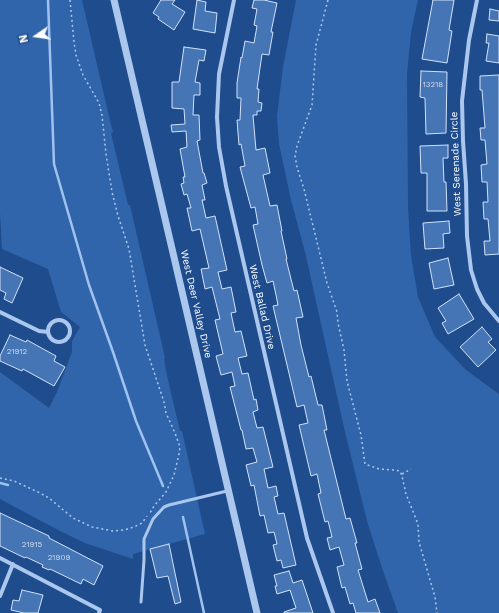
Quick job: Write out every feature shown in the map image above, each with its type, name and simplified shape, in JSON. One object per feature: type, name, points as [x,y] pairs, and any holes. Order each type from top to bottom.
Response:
[{"type":"street","name":"West Deer Valley Drive","points":[[114,0],[257,613]]},
{"type":"street","name":"West Ballad Drive","points":[[234,0],[219,74],[217,117],[219,147],[226,186],[307,538],[332,613]]},
{"type":"street","name":"West Serenade Circle","points":[[477,0],[468,47],[462,101],[467,236],[471,270],[477,289],[484,303],[499,321]]},
{"type":"street","points":[[0,312],[38,330],[48,332]]},
{"type":"street","points":[[56,320],[63,320],[70,328],[67,339],[61,342],[57,342],[51,338],[48,332],[50,325],[56,320]]},
{"type":"street","points":[[0,558],[100,611]]},
{"type":"street","points":[[0,596],[13,564]]},
{"type":"lane","points":[[141,602],[144,539],[153,519],[164,507],[169,505],[228,491]]},
{"type":"path","points":[[0,478],[14,481],[38,492],[49,498],[73,518],[92,527],[113,531],[124,530],[142,523],[166,492],[174,475],[179,454],[180,447],[177,437],[166,413],[164,402],[145,345],[129,249],[112,192],[102,115],[99,103],[83,75],[78,60],[74,42],[70,0]]},
{"type":"path","points":[[328,0],[316,45],[312,105],[297,146],[295,156],[327,283],[337,312],[348,381],[361,435],[365,464],[379,469],[400,471],[406,494],[418,524],[419,542],[435,597],[437,613]]},
{"type":"path","points":[[401,474],[411,469]]},
{"type":"shaded area","points":[[0,0],[82,0],[113,132],[111,133],[128,205],[130,205],[165,358],[166,371],[180,431],[182,431],[205,534],[133,554],[133,559],[85,543],[0,499],[0,372],[49,408],[57,392],[72,352],[72,341],[80,327],[61,312],[48,269],[2,249],[0,212]]},
{"type":"shaded area","points":[[296,0],[418,0],[411,32],[407,74],[408,208],[411,256],[418,297],[435,337],[466,370],[499,394],[499,613],[398,613],[382,568],[367,521],[345,432],[306,256],[291,200],[279,144],[277,116],[283,67]]},
{"type":"building","points":[[161,0],[175,0],[172,4],[185,12],[174,30],[158,19],[159,17],[153,13]]},
{"type":"building","points":[[197,0],[206,2],[205,11],[217,13],[215,33],[193,29]]},
{"type":"building","points":[[254,0],[264,0],[277,3],[271,32],[273,32],[269,55],[262,54],[257,89],[259,89],[258,102],[262,103],[261,111],[257,111],[257,115],[253,115],[256,150],[265,148],[270,173],[263,175],[270,206],[277,205],[286,259],[294,291],[297,290],[303,317],[296,318],[301,345],[318,405],[322,405],[327,430],[324,430],[346,519],[350,518],[357,543],[355,543],[362,569],[358,570],[368,602],[375,599],[380,613],[356,613],[353,603],[350,604],[345,587],[342,588],[337,567],[344,565],[339,547],[330,550],[327,538],[332,537],[328,521],[325,522],[318,494],[321,493],[317,474],[311,476],[299,425],[308,423],[304,405],[297,407],[273,306],[278,305],[273,281],[267,283],[253,225],[258,224],[255,207],[251,208],[240,167],[245,166],[241,144],[239,145],[237,120],[240,120],[241,98],[237,98],[237,83],[245,41],[254,43],[257,26],[254,25],[257,9],[252,8]]},
{"type":"building","points":[[433,0],[454,0],[449,30],[452,31],[447,63],[422,59]]},
{"type":"building","points":[[490,9],[499,11],[499,21],[489,20]]},
{"type":"building","points":[[487,34],[499,36],[499,63],[486,61],[489,43],[486,43]]},
{"type":"building","points":[[184,47],[206,50],[204,61],[199,60],[195,82],[200,83],[200,95],[194,95],[193,115],[199,115],[200,140],[197,141],[203,173],[207,183],[202,185],[205,200],[202,200],[206,218],[215,216],[227,270],[218,272],[222,289],[231,287],[236,312],[231,313],[235,332],[241,331],[247,356],[238,358],[242,374],[248,373],[254,400],[256,399],[258,410],[253,412],[257,428],[263,427],[273,467],[264,469],[268,488],[276,486],[278,496],[274,497],[278,514],[284,513],[296,565],[283,568],[281,560],[277,561],[273,545],[277,544],[274,532],[268,533],[264,515],[260,516],[254,485],[251,486],[246,465],[257,462],[253,448],[246,449],[230,387],[235,386],[232,372],[221,375],[216,356],[223,354],[215,320],[220,319],[212,287],[205,289],[201,269],[209,268],[200,229],[192,231],[187,208],[191,208],[187,194],[184,195],[181,184],[184,183],[183,177],[185,177],[180,149],[187,147],[186,131],[172,132],[171,125],[185,124],[184,109],[172,108],[172,82],[179,82]]},
{"type":"building","points":[[421,71],[447,72],[446,133],[426,134],[425,98],[420,97]]},
{"type":"building","points":[[499,75],[499,254],[485,255],[484,241],[490,241],[488,219],[484,219],[483,202],[488,202],[487,182],[482,182],[481,165],[487,164],[485,140],[481,140],[480,128],[485,128],[482,90],[480,90],[480,76]]},
{"type":"building","points":[[448,145],[448,158],[443,158],[447,211],[427,211],[427,173],[421,173],[420,146]]},
{"type":"building","points":[[449,221],[450,233],[443,234],[444,248],[425,249],[423,223]]},
{"type":"building","points":[[448,258],[454,285],[434,289],[429,263]]},
{"type":"building","points":[[0,267],[23,278],[12,303],[4,299],[6,293],[0,290]]},
{"type":"building","points":[[459,294],[474,319],[448,334],[442,323],[446,321],[438,308]]},
{"type":"building","points":[[482,327],[492,339],[488,342],[496,350],[478,367],[460,347]]},
{"type":"building","points":[[10,335],[26,342],[27,340],[56,356],[54,361],[65,367],[54,386],[23,369],[22,371],[0,361],[0,356]]},
{"type":"building","points":[[0,513],[49,536],[49,538],[103,566],[94,585],[83,579],[81,584],[0,546]]},
{"type":"building","points":[[169,544],[181,602],[175,604],[168,576],[157,578],[150,549]]},
{"type":"building","points":[[289,571],[293,583],[302,580],[313,613],[284,613],[296,608],[290,590],[277,594],[275,586],[277,586],[274,575]]},
{"type":"building","points":[[22,590],[43,595],[38,613],[24,613],[11,610],[13,600],[19,601]]},
{"type":"waterway","points":[[48,0],[54,164],[89,285],[136,421],[163,486]]},
{"type":"waterway","points":[[0,483],[8,485]]},
{"type":"waterway","points":[[183,517],[204,613]]}]
